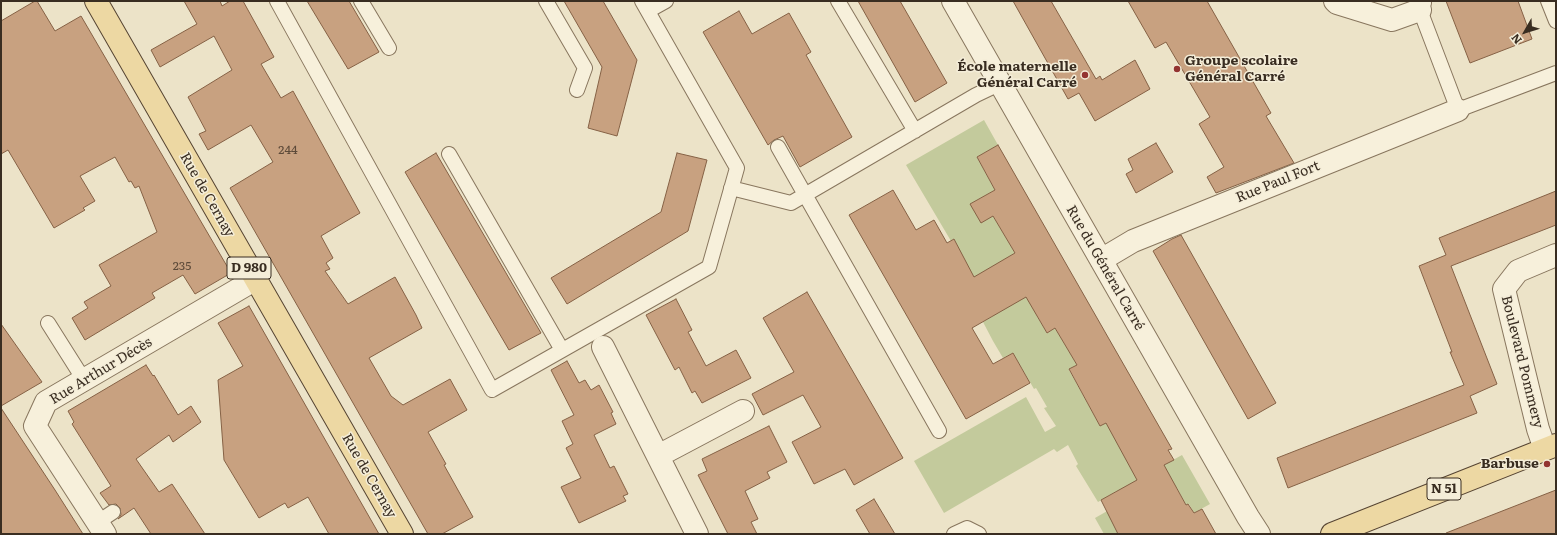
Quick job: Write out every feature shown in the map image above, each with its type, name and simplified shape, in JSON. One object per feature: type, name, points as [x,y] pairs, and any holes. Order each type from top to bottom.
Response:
[{"type":"main road","name":"Rue de Cernay","points":[[96,1],[402,534]]},
{"type":"main road","name":"Boulevard Pommery","points":[[1332,534],[1550,447]]},
{"type":"street","name":"Rue du Général Carré","points":[[953,1],[999,84],[1259,534]]},
{"type":"street","points":[[1335,1],[1337,3],[1392,20],[1423,5]]},
{"type":"street","name":"Rue Paul Fort","points":[[1101,260],[1134,241],[1458,110]]},
{"type":"street","name":"Boulevard Pommery","points":[[1550,447],[1538,429],[1504,289],[1518,271],[1556,255]]},
{"type":"street","name":"Rue Arthur Décès","points":[[105,523],[35,426],[46,402],[256,279]]},
{"type":"street","points":[[603,347],[697,534]]},
{"type":"street","points":[[658,456],[743,411]]},
{"type":"lane","points":[[277,1],[492,390],[709,266],[737,168],[645,6],[666,1]]},
{"type":"lane","points":[[361,1],[389,48]]},
{"type":"lane","points":[[546,1],[585,68],[577,90]]},
{"type":"lane","points":[[838,1],[915,131]]},
{"type":"lane","points":[[1548,1],[1556,21]]},
{"type":"lane","points":[[1423,5],[1458,110]]},
{"type":"lane","name":"Rue Paul Fort","points":[[1458,110],[1556,73]]},
{"type":"lane","points":[[731,188],[791,203],[976,95],[999,84]]},
{"type":"lane","points":[[778,147],[939,431]]},
{"type":"lane","points":[[448,154],[562,350]]},
{"type":"lane","points":[[48,323],[84,380]]},
{"type":"lane","points":[[954,534],[967,528],[979,534]]},
{"type":"green space","points":[[984,120],[998,145],[977,157],[995,190],[971,204],[993,216],[1015,253],[1004,260],[1008,267],[1036,291],[1037,316],[1047,333],[1055,328],[1077,365],[1069,370],[1100,426],[1109,421],[1155,470],[1182,455],[1210,504],[1194,513],[1189,504],[1186,505],[1177,488],[1118,534],[1104,534],[1095,518],[1123,502],[1117,491],[1098,502],[1076,466],[1078,464],[1068,445],[1057,452],[1054,449],[944,513],[914,461],[1026,397],[1045,432],[1056,426],[1044,408],[1047,407],[1036,388],[1034,389],[1013,353],[1003,358],[993,341],[983,322],[993,316],[953,239],[951,241],[906,165]]},
{"type":"building","points":[[37,1],[55,31],[81,16],[231,273],[195,294],[183,275],[152,293],[155,298],[85,340],[72,318],[88,308],[84,302],[111,286],[99,265],[157,232],[139,186],[135,188],[131,181],[129,182],[115,157],[80,176],[95,201],[83,208],[85,210],[54,228],[8,150],[1,154],[1,21]]},
{"type":"building","points":[[184,1],[220,1],[222,6],[230,1],[243,1],[274,57],[261,64],[281,98],[293,91],[360,213],[321,236],[333,258],[326,263],[330,269],[325,271],[348,304],[395,277],[416,315],[422,328],[369,358],[391,396],[403,405],[450,379],[467,410],[428,432],[446,464],[444,465],[473,517],[442,534],[428,534],[230,188],[273,162],[251,125],[208,150],[199,134],[206,131],[188,97],[232,70],[214,36],[160,67],[151,50],[197,24]]},
{"type":"building","points":[[307,1],[349,1],[379,52],[348,69]]},
{"type":"building","points":[[564,1],[603,1],[637,60],[617,136],[588,128],[602,67]]},
{"type":"building","points":[[858,1],[900,1],[947,83],[915,102]]},
{"type":"building","points":[[1013,1],[1051,1],[1096,79],[1100,76],[1102,80],[1135,60],[1150,89],[1095,121],[1079,93],[1068,99]]},
{"type":"building","points":[[1128,1],[1207,1],[1271,113],[1266,116],[1294,163],[1216,193],[1207,177],[1224,167],[1199,124],[1210,117],[1166,42],[1155,48]]},
{"type":"building","points":[[1446,1],[1518,1],[1532,39],[1470,63]]},
{"type":"building","points":[[739,11],[752,34],[789,13],[811,52],[806,55],[852,137],[800,167],[783,136],[774,140],[768,145],[703,32]]},
{"type":"building","points":[[1156,143],[1173,172],[1136,193],[1126,174],[1133,170],[1128,159]]},
{"type":"building","points":[[998,145],[1172,449],[1168,450],[1174,460],[1164,465],[1186,505],[1188,504],[1194,513],[1202,509],[1216,534],[1118,534],[1101,500],[1137,480],[1106,423],[1100,426],[1069,369],[1077,365],[1055,328],[1047,333],[1026,297],[972,328],[993,364],[1013,353],[1030,383],[966,419],[849,215],[893,190],[916,230],[934,220],[947,243],[954,239],[974,277],[1015,253],[993,216],[981,223],[970,204],[995,190],[977,157]]},
{"type":"building","points":[[436,153],[541,333],[509,350],[405,172]]},
{"type":"building","points":[[677,153],[707,160],[688,231],[567,304],[551,278],[661,212]]},
{"type":"building","points":[[1556,191],[1556,225],[1451,266],[1497,384],[1470,396],[1477,413],[1288,488],[1277,458],[1464,385],[1450,352],[1452,352],[1419,266],[1446,255],[1439,238]]},
{"type":"building","points":[[1181,235],[1276,403],[1248,419],[1153,251]]},
{"type":"building","points":[[807,292],[903,458],[854,485],[845,469],[814,484],[792,442],[821,427],[803,395],[763,415],[752,394],[794,372],[763,318]]},
{"type":"building","points":[[676,299],[692,330],[688,332],[706,366],[736,350],[751,378],[702,403],[695,391],[692,393],[679,367],[675,370],[646,315]]},
{"type":"building","points":[[249,306],[379,534],[329,534],[308,497],[288,508],[285,503],[259,518],[224,460],[218,380],[243,366],[218,323]]},
{"type":"building","points":[[1,324],[42,382],[1,406]]},
{"type":"building","points":[[567,361],[579,383],[585,380],[591,390],[599,385],[613,412],[611,413],[616,424],[594,435],[610,468],[614,466],[628,494],[623,496],[626,501],[579,523],[561,487],[581,478],[566,448],[573,444],[562,421],[574,415],[551,370]]},
{"type":"building","points":[[146,365],[153,376],[154,375],[178,415],[191,406],[201,422],[173,442],[169,435],[136,459],[159,492],[172,484],[205,534],[151,534],[134,508],[118,519],[121,515],[120,508],[116,504],[109,505],[100,493],[111,486],[72,424],[74,422],[68,411]]},
{"type":"building","points":[[1,408],[55,490],[83,534],[1,534]]},
{"type":"building","points":[[769,426],[787,462],[767,472],[770,478],[745,491],[758,519],[751,522],[757,534],[728,534],[698,475],[707,471],[702,459]]},
{"type":"building","points":[[1556,490],[1556,534],[1446,534],[1446,533]]},
{"type":"building","points":[[874,499],[895,534],[870,534],[856,510]]},
{"type":"place","name":"Groupe scolaire Général Carré","points":[[1177,69]]},
{"type":"place","name":"École maternelle Général Carré","points":[[1085,75]]},
{"type":"place","name":"Barbuse","points":[[1547,464]]}]
